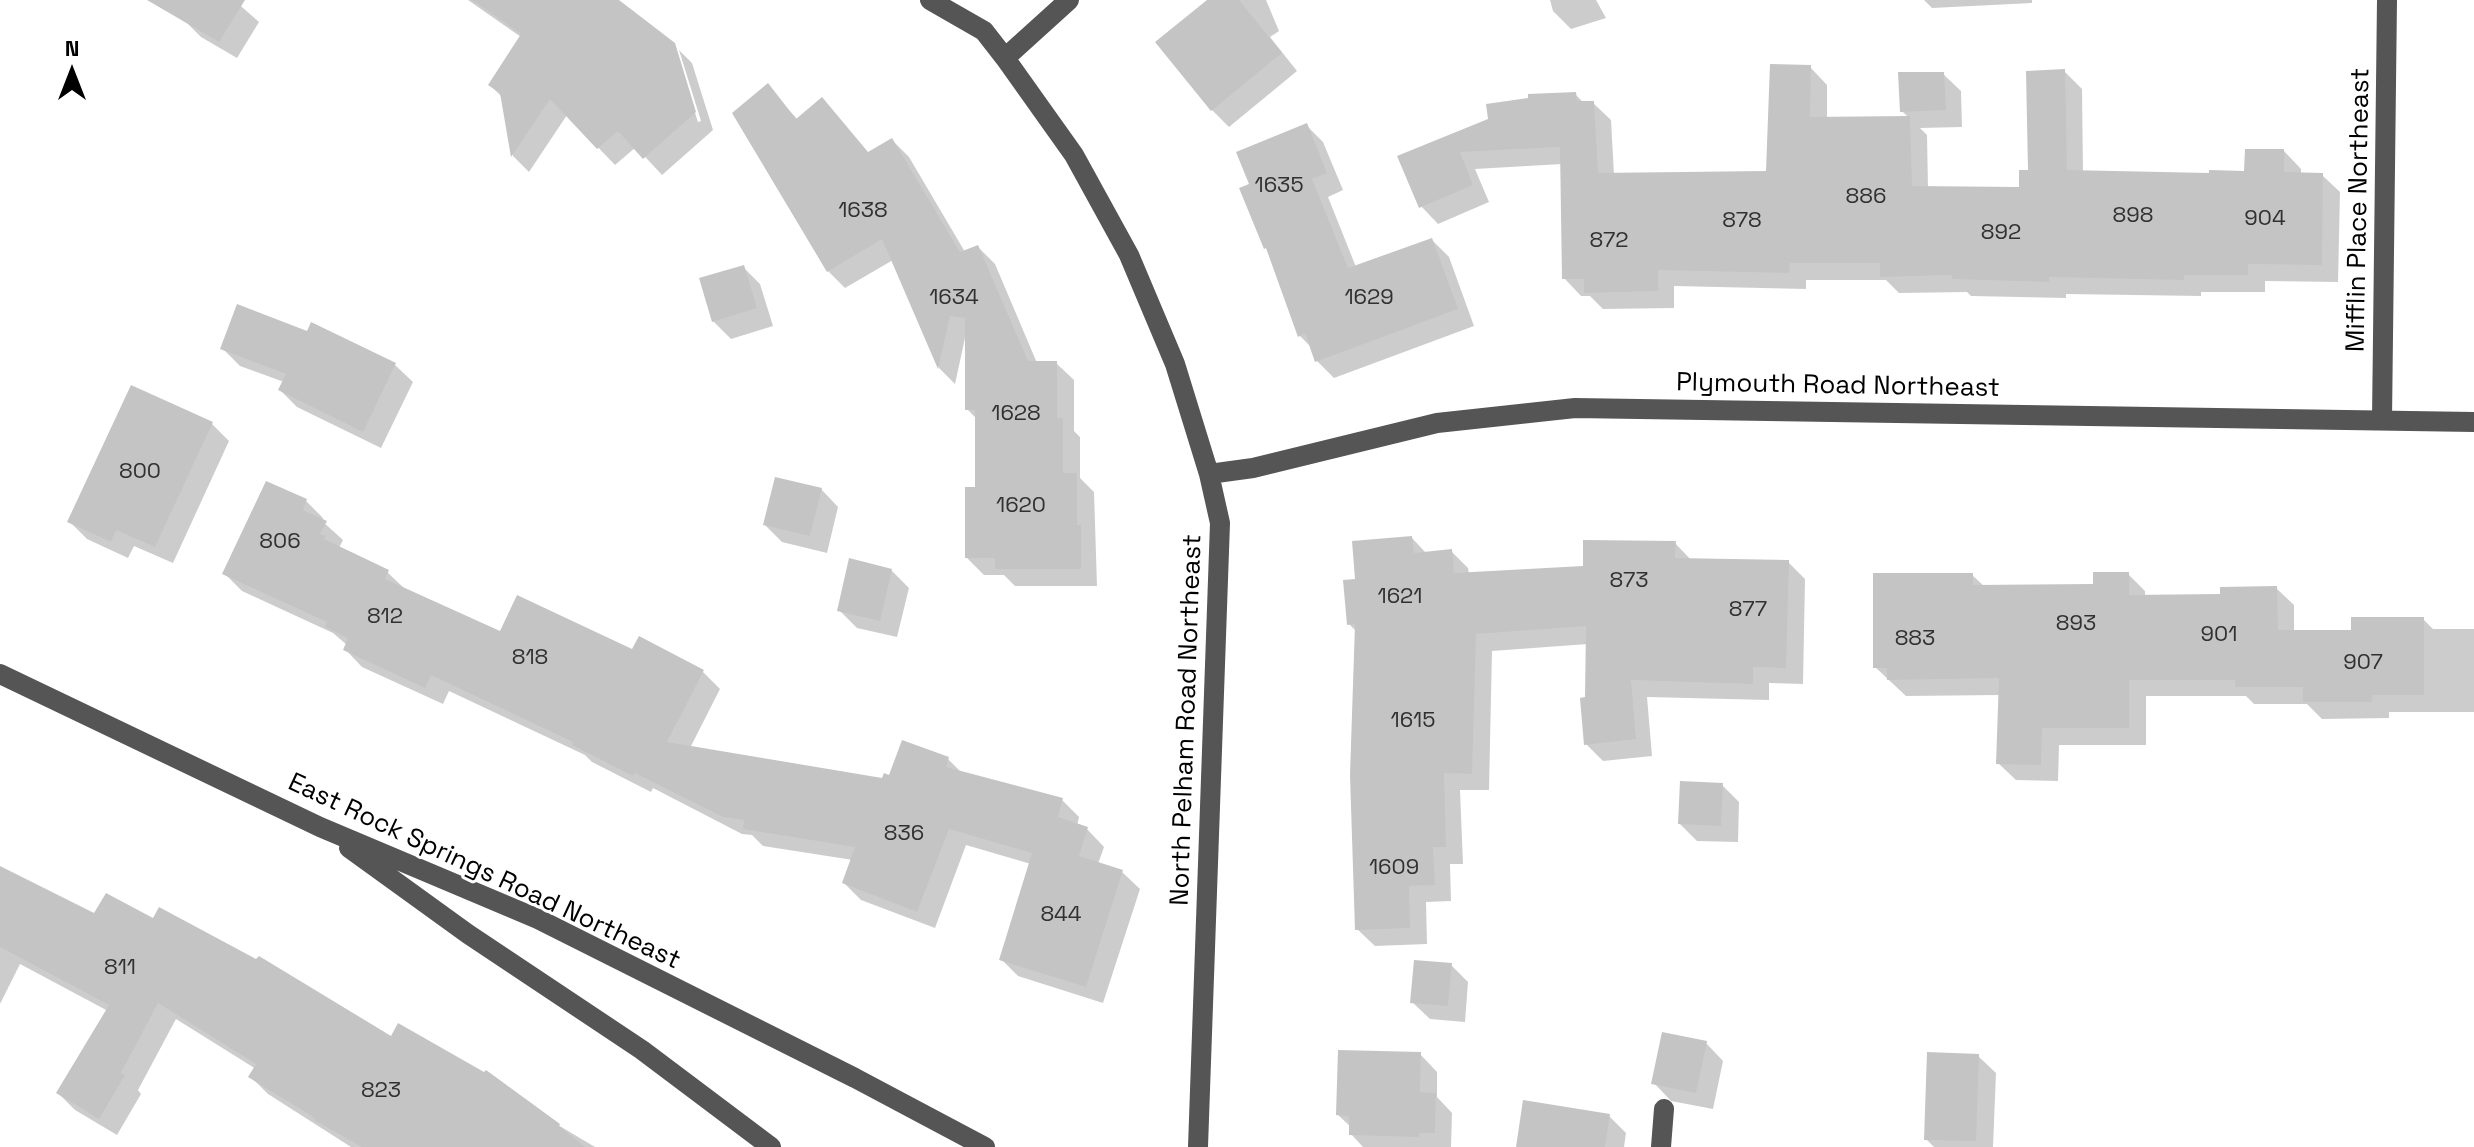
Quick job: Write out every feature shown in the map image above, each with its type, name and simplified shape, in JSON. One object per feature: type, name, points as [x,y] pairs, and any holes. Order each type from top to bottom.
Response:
[{"type":"street","name":"North Pelham Road Northeast","points":[[930,0],[984,31],[1074,155],[1129,255],[1175,364],[1209,474],[1220,523],[1198,1147]]},
{"type":"street","points":[[1005,58],[1069,0]]},
{"type":"street","name":"Mifflin Place Northeast","points":[[2382,420],[2387,0]]},
{"type":"street","name":"Plymouth Road Northeast","points":[[1209,474],[1253,468],[1437,423],[1575,408],[2474,422]]},
{"type":"street","name":"East Rock Springs Road Northeast","points":[[0,674],[320,827],[538,919],[985,1147]]},
{"type":"street","points":[[320,827],[468,934],[642,1050],[771,1147]]},
{"type":"street","points":[[1661,1147],[1664,1109]]},
{"type":"building","points":[[147,0],[245,0],[219,42]]},
{"type":"building","points":[[472,0],[619,0],[675,43],[696,112],[643,159],[618,131],[597,149],[550,99],[511,157],[500,93],[488,85],[521,34]]},
{"type":"building","points":[[1207,0],[1239,0],[1282,53],[1211,111],[1155,42]]},
{"type":"building","points":[[1770,64],[1811,65],[1810,117],[1910,116],[1912,186],[2019,187],[2019,170],[2028,170],[2026,71],[2065,69],[2067,170],[2244,171],[2245,149],[2284,149],[2284,172],[2323,173],[2322,265],[2248,264],[2248,275],[2184,275],[2184,280],[2049,277],[2049,282],[1952,279],[1952,275],[1880,277],[1880,263],[1790,263],[1789,273],[1658,270],[1658,291],[1584,293],[1584,279],[1562,279],[1560,147],[1460,152],[1473,185],[1419,208],[1397,156],[1488,119],[1486,104],[1528,98],[1528,94],[1576,92],[1577,101],[1594,101],[1598,173],[1766,171]]},
{"type":"building","points":[[1898,72],[1944,72],[1946,110],[1900,112]]},
{"type":"building","points":[[768,83],[796,119],[822,97],[868,152],[892,138],[960,252],[978,245],[1028,361],[1057,361],[1057,418],[1063,418],[1063,473],[1077,473],[1081,569],[995,569],[995,558],[965,558],[965,487],[975,487],[975,410],[965,410],[965,318],[950,316],[938,369],[882,239],[827,272],[732,113]]},
{"type":"building","points":[[1307,123],[1327,173],[1312,179],[1348,268],[1432,238],[1458,309],[1315,362],[1305,333],[1298,337],[1266,248],[1239,188],[1249,184],[1236,152]]},
{"type":"building","points":[[744,265],[757,308],[712,322],[699,278]]},
{"type":"building","points":[[237,304],[307,331],[311,322],[396,363],[363,432],[278,390],[286,374],[220,349]]},
{"type":"building","points":[[131,385],[213,422],[155,547],[116,530],[111,542],[67,522]]},
{"type":"building","points":[[775,477],[822,488],[810,536],[763,525]]},
{"type":"building","points":[[266,481],[307,499],[303,510],[327,521],[320,534],[326,536],[324,539],[389,570],[385,579],[500,631],[517,595],[632,649],[639,636],[704,670],[667,742],[882,778],[884,773],[889,775],[902,740],[949,757],[946,767],[1063,798],[1058,817],[1088,827],[1079,856],[1123,870],[1086,987],[999,960],[1032,853],[949,829],[917,912],[842,883],[855,847],[743,829],[744,820],[723,817],[635,773],[633,776],[572,745],[573,742],[431,675],[425,688],[343,650],[348,638],[325,627],[327,622],[222,574]]},
{"type":"building","points":[[1412,536],[1414,553],[1452,549],[1454,573],[1583,566],[1583,540],[1676,541],[1675,558],[1789,560],[1786,668],[1753,667],[1753,684],[1631,680],[1636,739],[1584,745],[1580,698],[1585,697],[1586,626],[1476,634],[1472,774],[1444,773],[1446,847],[1433,847],[1435,885],[1409,886],[1410,928],[1355,930],[1350,775],[1355,624],[1347,625],[1343,580],[1355,579],[1352,541]]},
{"type":"building","points":[[849,558],[892,569],[880,621],[837,611]]},
{"type":"building","points":[[2093,572],[2129,572],[2129,595],[2220,594],[2220,587],[2277,586],[2278,630],[2351,630],[2351,617],[2424,617],[2424,695],[2372,695],[2372,702],[2303,702],[2303,687],[2235,687],[2235,680],[2129,680],[2129,728],[2042,728],[2041,765],[1996,764],[1999,678],[1887,680],[1887,668],[1873,668],[1873,573],[1973,573],[1973,585],[2093,584]]},
{"type":"building","points":[[1680,781],[1723,783],[1721,826],[1678,824]]},
{"type":"building","points":[[0,866],[94,913],[106,893],[153,918],[159,907],[256,959],[259,956],[391,1036],[398,1023],[484,1072],[486,1070],[560,1124],[585,1147],[362,1147],[248,1077],[256,1064],[158,1003],[121,1073],[125,1075],[99,1119],[56,1093],[109,1005],[0,947]]},
{"type":"building","points":[[1414,960],[1452,963],[1448,1006],[1410,1003]]},
{"type":"building","points":[[1662,1032],[1707,1041],[1696,1093],[1651,1084]]},
{"type":"building","points":[[1338,1050],[1421,1052],[1420,1092],[1436,1093],[1435,1133],[1419,1133],[1419,1137],[1349,1135],[1349,1116],[1336,1115]]},
{"type":"building","points":[[1927,1052],[1979,1054],[1976,1141],[1924,1140]]},
{"type":"building","points":[[1523,1100],[1610,1114],[1605,1147],[1516,1147]]}]
